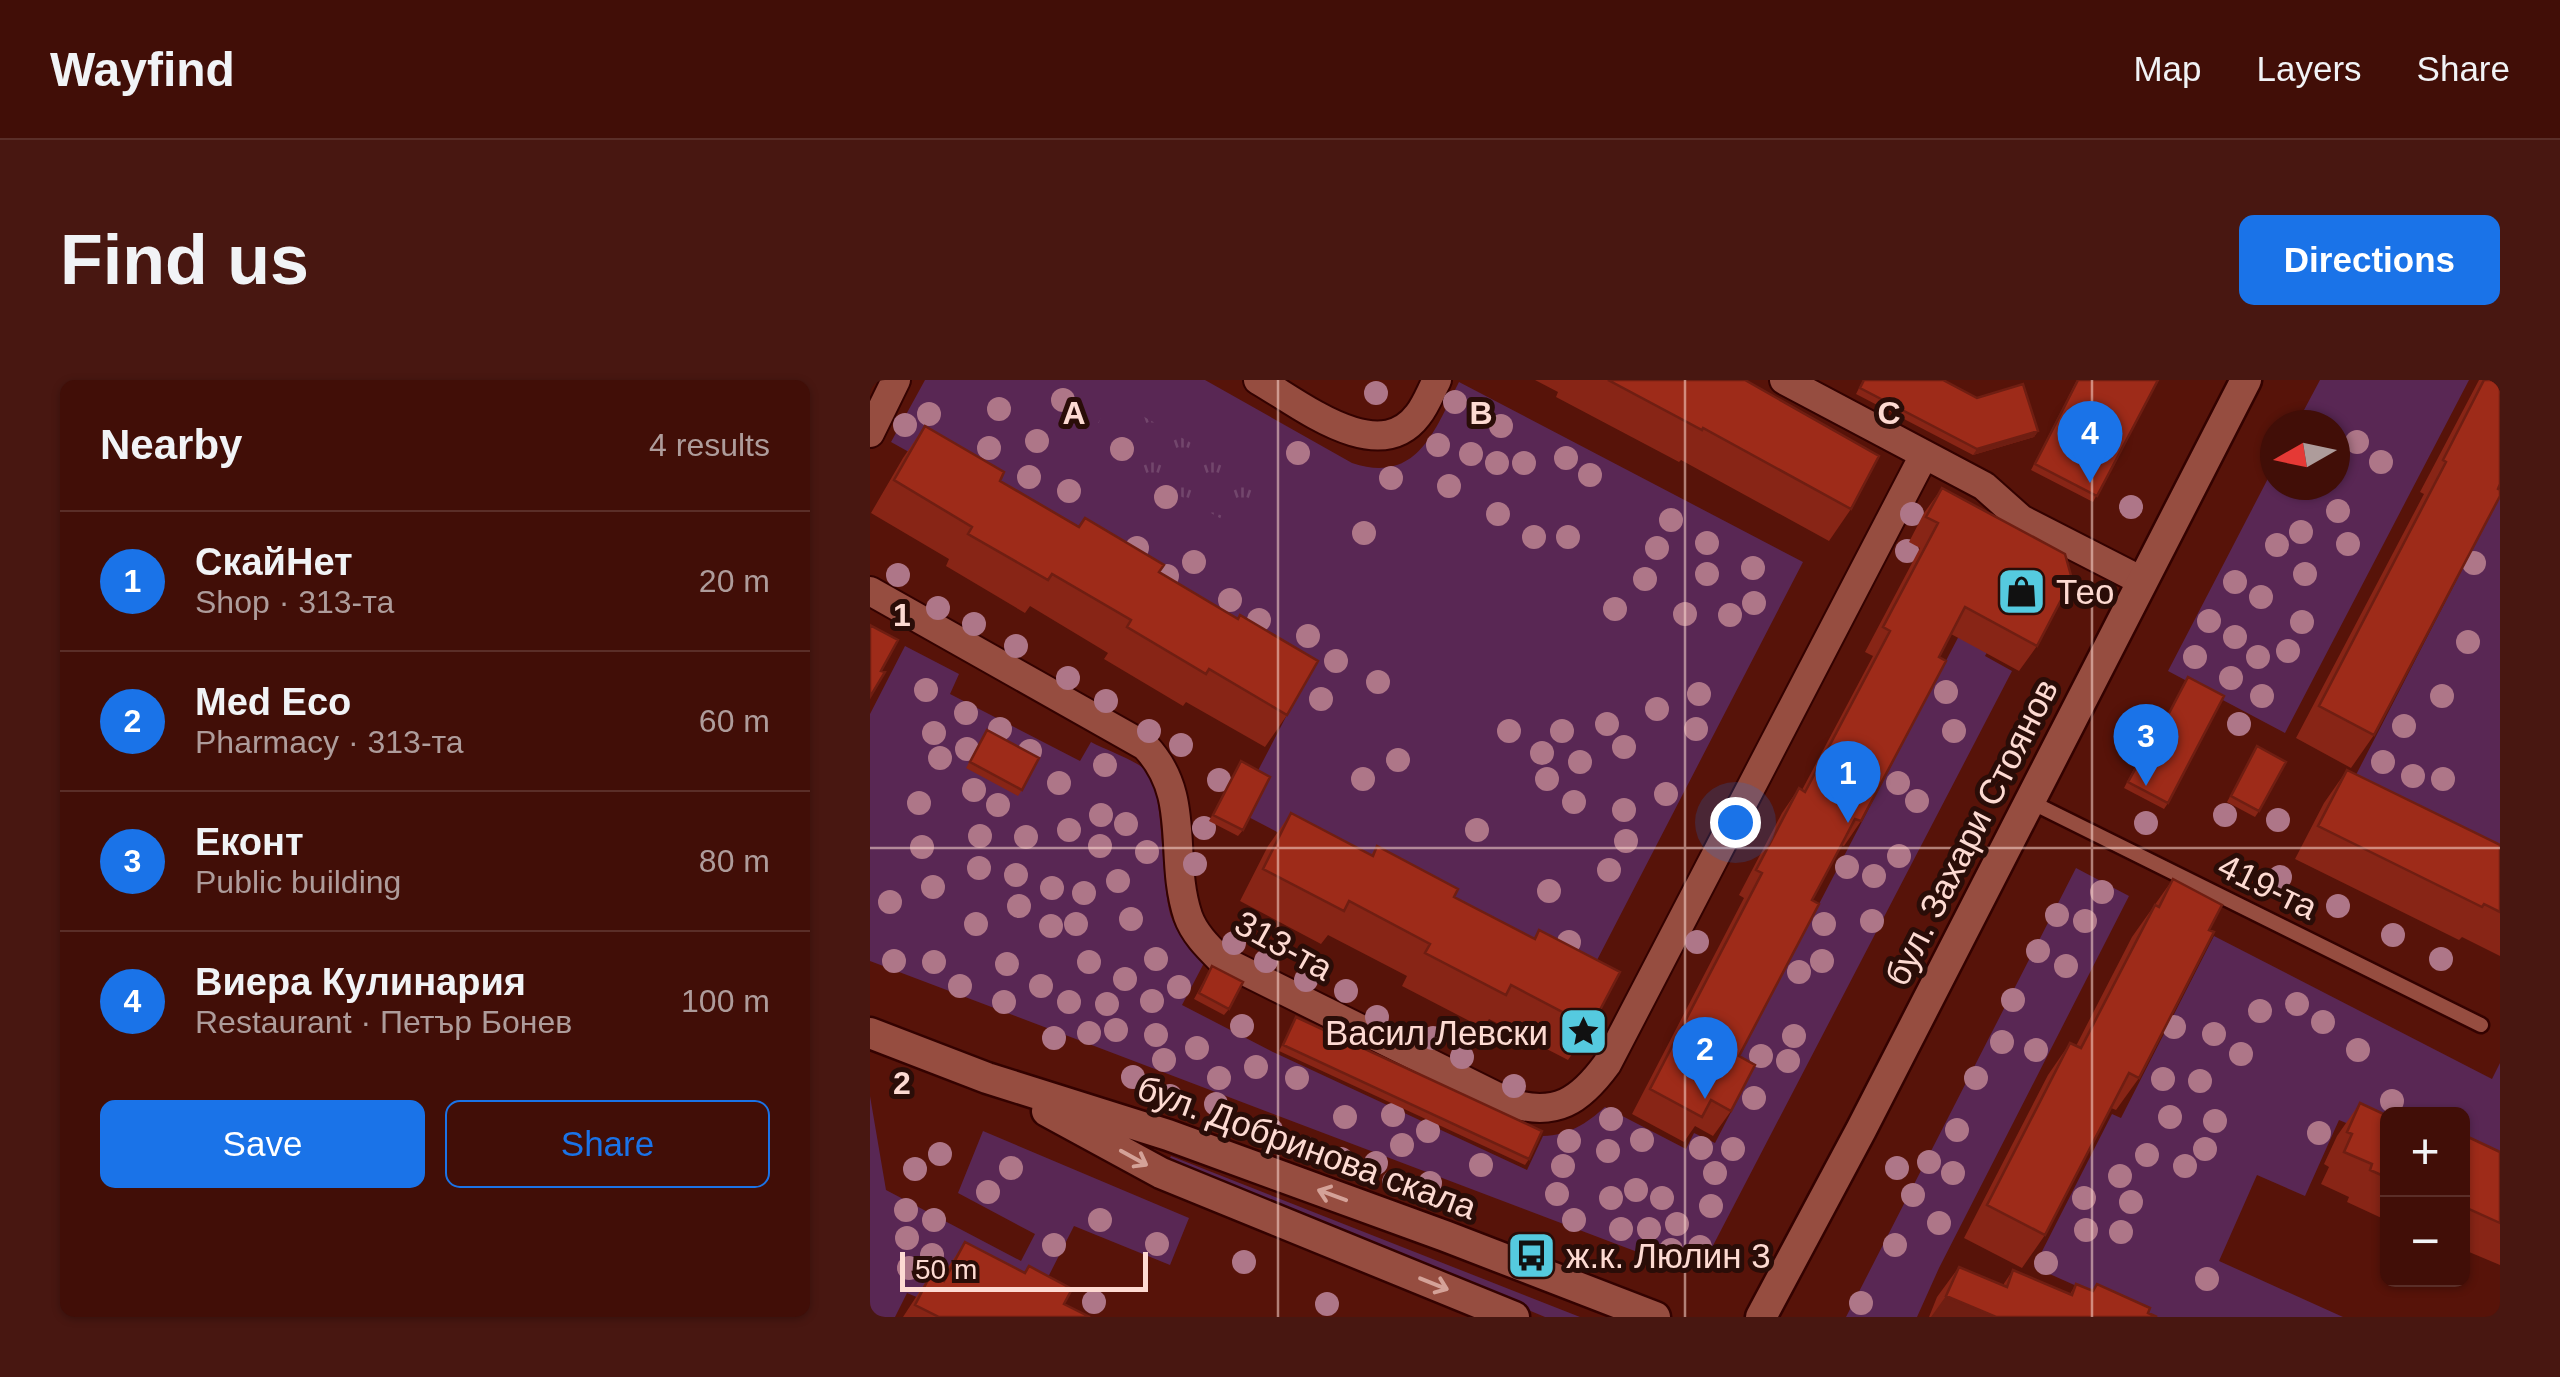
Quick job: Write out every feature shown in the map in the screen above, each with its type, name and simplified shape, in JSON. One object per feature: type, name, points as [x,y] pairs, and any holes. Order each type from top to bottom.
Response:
[{"type":"main road","name":"бул. Захари Стоянов","points":[[1761,1317],[2246,380]]},
{"type":"main road","name":"бул. Добринова скала","points":[[870,1034],[988,1078],[1168,1135],[1655,1317]]},
{"type":"main road","name":"бул. Добринова скала","points":[[988,1078],[1161,1173],[1514,1317]]},
{"type":"street","points":[[870,432],[896,380]]},
{"type":"street","points":[[1258,380],[1343,428],[1375,437],[1407,426],[1419,414],[1437,380]]},
{"type":"street","points":[[1784,380],[1820,388],[1924,454],[1984,486],[2022,519],[2142,581]]},
{"type":"street","name":"313-та","points":[[870,591],[1145,746],[1172,785],[1189,918],[1202,941],[1220,959],[1510,1103],[1530,1110],[1551,1108],[1571,1101],[1590,1087],[1607,1064],[1924,454]]},
{"type":"lane","name":"419-та","points":[[2028,801],[2481,1025]]},
{"type":"green space","points":[[925,380],[1205,380],[1352,463],[1375,468],[1393,466],[1421,448],[1459,382],[1803,562],[1581,991],[1237,811],[1303,684],[1151,587],[891,442]]},
{"type":"green space","points":[[2320,380],[2469,380],[2285,733],[2168,671],[2260,494],[2260,500],[2350,500],[2350,410],[2304,410]]},
{"type":"green space","points":[[1112,399],[1272,488],[1247,533],[1086,444]]},
{"type":"green space","points":[[2500,496],[2500,878],[2343,800]]},
{"type":"green space","points":[[1973,609],[2002,624],[1985,656],[2012,671],[1706,1259],[1693,1268],[1677,1267],[870,961],[870,714],[905,646],[959,674],[950,694],[1080,761],[1091,742],[1147,771],[1157,797],[1172,919],[1181,937],[1204,963],[1182,1005],[1273,1052],[1527,1170],[1543,1136],[1577,1128],[1605,1107],[1686,1149],[1694,1133],[1715,1143],[1742,1091],[1726,1082]]},
{"type":"green space","points":[[2076,868],[2129,896],[1917,1317],[1846,1317]]},
{"type":"green space","points":[[2214,936],[2492,1079],[2500,1063],[2500,1188],[2470,1175],[2470,1107],[2380,1107],[2380,1137],[2339,1120],[2305,1196],[2257,1175],[2219,1261],[2343,1317],[2146,1317],[2034,1267],[2112,1114],[2121,1118]]},
{"type":"green space","points":[[870,1096],[886,1190],[1021,1261],[1035,1234],[958,1193],[983,1131],[1189,1218],[1170,1265],[1074,1226],[1040,1293],[962,1276],[936,1264],[919,1298],[907,1293],[895,1317],[870,1317]]},
{"type":"green space","points":[[1171,1156],[1580,1317],[1545,1317],[1168,1162]]},
{"type":"building","points":[[1608,380],[1745,380],[1879,456],[1851,509]]},
{"type":"building","points":[[1864,380],[1943,380],[1977,398],[2023,384],[2038,431],[1977,449],[1860,388]]},
{"type":"building","points":[[2078,380],[2158,380],[2097,496],[2035,464]]},
{"type":"building","points":[[2484,380],[2500,380],[2500,496],[2374,735],[2319,706],[2446,462],[2443,460]]},
{"type":"building","points":[[925,426],[1004,472],[1000,481],[1079,527],[1085,518],[1164,565],[1159,572],[1318,661],[1287,715],[1209,669],[1206,674],[1127,627],[1131,620],[1052,574],[1048,580],[968,534],[972,527],[894,480]]},
{"type":"building","points":[[1942,488],[2065,554],[2072,579],[2037,646],[1965,607],[1939,657],[1946,661],[1861,821],[1855,819],[1812,900],[1819,904],[1739,1056],[1755,1065],[1731,1111],[1711,1100],[1702,1117],[1650,1089],[1762,873],[1756,870],[1799,788],[1805,792],[1890,631],[1883,627],[1938,523],[1926,517]]},
{"type":"building","points":[[870,625],[898,640],[870,697]]},
{"type":"building","points":[[2188,677],[2224,696],[2168,803],[2128,782],[2142,757],[2145,759]]},
{"type":"building","points":[[987,730],[1039,758],[1022,790],[970,762]]},
{"type":"building","points":[[2257,746],[2286,762],[2259,811],[2231,796]]},
{"type":"building","points":[[1241,761],[1270,777],[1243,830],[1213,815]]},
{"type":"building","points":[[2347,770],[2500,845],[2500,912],[2484,904],[2482,907],[2318,826]]},
{"type":"building","points":[[1291,813],[1373,856],[1377,846],[1458,889],[1454,897],[1535,939],[1539,930],[1620,972],[1591,1027],[1511,985],[1506,995],[1425,953],[1430,944],[1349,901],[1344,911],[1263,869]]},
{"type":"building","points":[[2173,879],[2222,905],[2209,930],[2214,932],[2139,1078],[2129,1073],[2045,1235],[1987,1205],[2070,1043],[2081,1048],[2155,905],[2159,907]]},
{"type":"building","points":[[1212,966],[1243,982],[1229,1009],[1199,993]]},
{"type":"building","points":[[1296,1017],[1542,1131],[1529,1159],[1283,1045]]},
{"type":"building","points":[[2360,1103],[2380,1112],[2380,1174],[2370,1170],[2372,1164],[2344,1152],[2352,1134],[2347,1132]]},
{"type":"building","points":[[2470,1138],[2500,1152],[2500,1223],[2470,1210]]},
{"type":"building","points":[[965,1242],[1025,1273],[1029,1266],[1072,1289],[1064,1304],[1090,1317],[939,1317],[915,1305],[931,1274],[944,1281]]},
{"type":"building","points":[[1959,1267],[2007,1287],[2013,1270],[2072,1295],[2076,1284],[2093,1291],[2097,1284],[2150,1308],[2148,1313],[2157,1317],[1996,1317],[1946,1296]]},
{"type":"place","name":"Виера Кулинария","points":[[2090,483]]},
{"type":"place","name":"Тео","points":[[2021,591]]},
{"type":"place","name":"Еконт","points":[[2146,786]]},
{"type":"place","name":"СкайНет","points":[[1848,823]]},
{"type":"place","name":"Васил Левски","points":[[1583,1032]]},
{"type":"place","name":"Med Eco","points":[[1705,1099]]},
{"type":"place","name":"ж.к. Люлин 3","points":[[1531,1255]]}]
